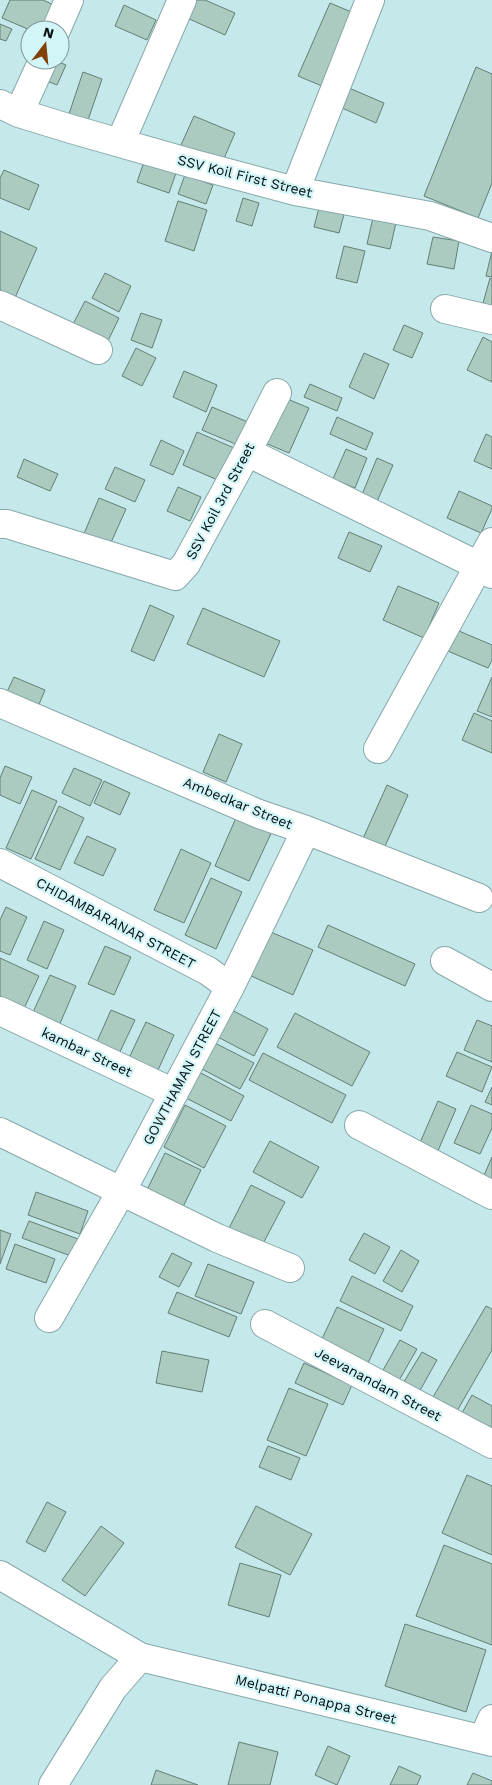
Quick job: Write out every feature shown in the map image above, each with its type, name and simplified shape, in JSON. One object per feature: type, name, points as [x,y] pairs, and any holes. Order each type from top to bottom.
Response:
[{"type":"street","points":[[60,20],[69,0]]},
{"type":"street","points":[[120,144],[182,0]]},
{"type":"street","points":[[295,191],[370,0]]},
{"type":"street","points":[[10,108],[36,70]]},
{"type":"street","name":"SSV Koil First Street","points":[[10,108],[120,144],[295,191],[430,216],[492,238]]},
{"type":"street","points":[[0,305],[98,350]]},
{"type":"street","points":[[445,309],[492,320]]},
{"type":"street","name":"SSV Koil 3rd Street","points":[[0,524],[7,524],[174,576],[186,564],[277,393]]},
{"type":"street","points":[[247,452],[486,570]]},
{"type":"street","points":[[378,749],[486,570],[492,542]]},
{"type":"street","name":"Ambedkar Street","points":[[0,703],[259,814],[306,830],[479,898]]},
{"type":"street","name":"GOWTHAMAN STREET","points":[[49,1318],[121,1192],[230,987],[306,830]]},
{"type":"street","name":"CHIDAMBARANAR STREET","points":[[0,863],[208,971],[230,987]]},
{"type":"street","points":[[445,961],[492,987]]},
{"type":"street","name":"kambar Street","points":[[0,1011],[174,1093]]},
{"type":"street","points":[[359,1126],[492,1195]]},
{"type":"street","points":[[0,1132],[216,1238],[290,1268]]},
{"type":"street","name":"Jeevanandam Street","points":[[265,1324],[492,1444]]},
{"type":"street","name":"Melpatti Ponappa Street","points":[[0,1575],[140,1657],[489,1734]]},
{"type":"street","points":[[53,1785],[113,1688],[140,1657]]},
{"type":"building","points":[[10,0],[43,0],[58,7],[52,20],[20,20],[20,26],[2,18]]},
{"type":"building","points":[[192,0],[205,0],[235,13],[225,35],[185,17]]},
{"type":"building","points":[[330,3],[361,16],[329,89],[298,76]]},
{"type":"building","points":[[124,5],[156,20],[147,40],[115,26]]},
{"type":"building","points":[[0,24],[12,29],[6,41],[0,39]]},
{"type":"building","points":[[476,67],[492,74],[492,183],[478,218],[424,196]]},
{"type":"building","points":[[48,70],[64,70],[57,85],[42,79]]},
{"type":"building","points":[[83,72],[102,79],[86,126],[67,120]]},
{"type":"building","points":[[342,85],[384,103],[376,123],[333,104]]},
{"type":"building","points":[[194,116],[235,133],[222,163],[181,145]]},
{"type":"building","points":[[145,159],[177,170],[169,193],[137,182]]},
{"type":"building","points":[[4,170],[39,185],[29,210],[0,198],[0,178]]},
{"type":"building","points":[[185,175],[213,185],[206,204],[178,194]]},
{"type":"building","points":[[243,198],[259,203],[252,226],[236,221]]},
{"type":"building","points":[[321,200],[346,207],[339,233],[314,227]]},
{"type":"building","points":[[178,201],[207,210],[194,251],[165,241]]},
{"type":"building","points":[[375,209],[398,214],[390,249],[367,244]]},
{"type":"building","points":[[0,231],[37,248],[14,300],[0,294]]},
{"type":"building","points":[[433,237],[459,241],[454,269],[427,264]]},
{"type":"building","points":[[344,246],[365,251],[357,283],[336,278]]},
{"type":"building","points":[[492,251],[492,277],[486,276]]},
{"type":"building","points":[[105,273],[131,286],[119,312],[92,298]]},
{"type":"building","points":[[490,278],[492,279],[492,317],[480,314]]},
{"type":"building","points":[[85,301],[119,318],[106,345],[71,328]]},
{"type":"building","points":[[141,313],[162,320],[152,348],[131,340]]},
{"type":"building","points":[[404,325],[423,333],[412,358],[393,350]]},
{"type":"building","points":[[483,337],[492,342],[492,382],[467,370]]},
{"type":"building","points":[[136,348],[156,358],[142,386],[122,376]]},
{"type":"building","points":[[364,353],[389,364],[374,399],[349,387]]},
{"type":"building","points":[[184,371],[217,385],[206,412],[173,397]]},
{"type":"building","points":[[310,384],[342,398],[337,411],[304,397]]},
{"type":"building","points":[[285,398],[309,408],[289,453],[265,443]]},
{"type":"building","points":[[212,407],[255,425],[245,448],[202,430]]},
{"type":"building","points":[[337,417],[373,433],[366,450],[330,434]]},
{"type":"building","points":[[197,432],[241,451],[227,484],[183,465]]},
{"type":"building","points":[[486,434],[492,437],[492,469],[474,461]]},
{"type":"building","points":[[161,440],[184,451],[173,475],[150,465]]},
{"type":"building","points":[[346,449],[367,458],[355,488],[333,479]]},
{"type":"building","points":[[377,458],[393,465],[376,504],[361,497]]},
{"type":"building","points":[[24,459],[58,474],[50,491],[17,477]]},
{"type":"building","points":[[115,467],[145,480],[135,502],[105,489]]},
{"type":"building","points":[[178,487],[201,497],[190,521],[167,511]]},
{"type":"building","points":[[459,491],[492,506],[481,533],[447,518]]},
{"type":"building","points":[[99,498],[126,509],[109,547],[83,536]]},
{"type":"building","points":[[349,532],[382,546],[370,572],[338,558]]},
{"type":"building","points":[[398,586],[439,603],[424,638],[383,620]]},
{"type":"building","points":[[150,605],[174,616],[154,661],[131,651]]},
{"type":"building","points":[[203,608],[280,641],[264,677],[187,644]]},
{"type":"building","points":[[452,628],[492,645],[492,660],[488,668],[443,649]]},
{"type":"building","points":[[14,677],[45,690],[37,709],[5,696]]},
{"type":"building","points":[[492,677],[492,717],[477,711]]},
{"type":"building","points":[[474,713],[492,721],[492,753],[462,740]]},
{"type":"building","points":[[219,734],[242,744],[226,782],[203,772]]},
{"type":"building","points":[[5,766],[32,777],[20,804],[0,795],[0,778]]},
{"type":"building","points":[[74,768],[102,780],[90,806],[62,793]]},
{"type":"building","points":[[104,781],[130,793],[120,815],[94,803]]},
{"type":"building","points":[[387,785],[408,795],[382,853],[361,843]]},
{"type":"building","points":[[32,790],[57,801],[31,859],[6,848]]},
{"type":"building","points":[[59,806],[84,818],[60,870],[35,859]]},
{"type":"building","points":[[239,811],[274,827],[249,881],[215,866]]},
{"type":"building","points":[[87,836],[116,849],[103,876],[74,863]]},
{"type":"building","points":[[181,849],[211,863],[184,923],[154,910]]},
{"type":"building","points":[[211,878],[242,892],[216,949],[185,935]]},
{"type":"building","points":[[6,907],[27,917],[10,955],[0,951],[0,920]]},
{"type":"building","points":[[44,921],[64,930],[47,969],[27,960]]},
{"type":"building","points":[[328,925],[415,964],[405,986],[318,947]]},
{"type":"building","points":[[266,930],[313,950],[293,995],[247,974]]},
{"type":"building","points":[[105,946],[131,957],[114,995],[88,984]]},
{"type":"building","points":[[0,958],[39,976],[21,1015],[0,1005]]},
{"type":"building","points":[[50,975],[76,986],[56,1033],[29,1021]]},
{"type":"building","points":[[228,1008],[268,1029],[254,1056],[214,1035]]},
{"type":"building","points":[[111,1010],[135,1020],[118,1056],[95,1046]]},
{"type":"building","points":[[295,1013],[370,1052],[352,1086],[277,1047]]},
{"type":"building","points":[[477,1020],[492,1026],[492,1062],[464,1050]]},
{"type":"building","points":[[146,1022],[174,1035],[158,1070],[129,1058]]},
{"type":"building","points":[[215,1043],[254,1063],[240,1089],[202,1069]]},
{"type":"building","points":[[457,1052],[492,1067],[482,1092],[446,1076]]},
{"type":"building","points":[[263,1053],[346,1095],[332,1123],[249,1080]]},
{"type":"building","points":[[199,1072],[244,1096],[231,1121],[186,1098]]},
{"type":"building","points":[[492,1087],[492,1105],[485,1102]]},
{"type":"building","points":[[438,1101],[456,1109],[437,1153],[419,1145]]},
{"type":"building","points":[[185,1105],[226,1126],[204,1168],[164,1147]]},
{"type":"building","points":[[471,1105],[492,1114],[492,1128],[480,1154],[454,1143]]},
{"type":"building","points":[[270,1141],[319,1167],[302,1198],[253,1172]]},
{"type":"building","points":[[165,1153],[201,1170],[180,1213],[144,1196]]},
{"type":"building","points":[[492,1157],[492,1185],[482,1180]]},
{"type":"building","points":[[251,1185],[285,1202],[258,1253],[225,1236]]},
{"type":"building","points":[[36,1192],[88,1211],[80,1234],[28,1215]]},
{"type":"building","points":[[29,1221],[78,1239],[71,1256],[22,1238]]},
{"type":"building","points":[[0,1230],[11,1234],[0,1264]]},
{"type":"building","points":[[364,1233],[390,1247],[375,1274],[349,1260]]},
{"type":"building","points":[[15,1244],[55,1259],[46,1283],[6,1269]]},
{"type":"building","points":[[401,1250],[419,1261],[402,1292],[383,1281]]},
{"type":"building","points":[[172,1253],[192,1263],[179,1287],[159,1277]]},
{"type":"building","points":[[208,1264],[254,1282],[241,1314],[195,1296]]},
{"type":"building","points":[[352,1276],[413,1306],[401,1331],[340,1301]]},
{"type":"building","points":[[177,1292],[237,1317],[229,1337],[168,1313]]},
{"type":"building","points":[[486,1306],[492,1309],[492,1350],[453,1418],[429,1404]]},
{"type":"building","points":[[337,1307],[384,1329],[368,1363],[321,1341]]},
{"type":"building","points":[[400,1340],[417,1349],[398,1382],[382,1372]]},
{"type":"building","points":[[162,1351],[209,1360],[202,1392],[156,1383]]},
{"type":"building","points":[[422,1352],[437,1360],[418,1394],[402,1385]]},
{"type":"building","points":[[304,1363],[352,1385],[343,1405],[295,1383]]},
{"type":"building","points":[[289,1388],[328,1404],[306,1456],[267,1440]]},
{"type":"building","points":[[472,1395],[492,1406],[492,1439],[458,1420]]},
{"type":"building","points":[[268,1446],[300,1458],[291,1480],[259,1467]]},
{"type":"building","points":[[467,1475],[492,1486],[492,1555],[442,1533]]},
{"type":"building","points":[[47,1502],[66,1512],[45,1552],[26,1542]]},
{"type":"building","points":[[256,1506],[312,1534],[290,1575],[235,1547]]},
{"type":"building","points":[[101,1526],[124,1543],[85,1596],[62,1580]]},
{"type":"building","points":[[444,1545],[492,1564],[492,1645],[416,1616]]},
{"type":"building","points":[[240,1563],[281,1575],[269,1617],[228,1605]]},
{"type":"building","points":[[405,1624],[486,1650],[466,1712],[385,1686]]},
{"type":"building","points":[[239,1742],[278,1752],[270,1785],[228,1785]]},
{"type":"building","points":[[328,1746],[350,1756],[337,1785],[315,1775]]},
{"type":"building","points":[[399,1766],[421,1776],[417,1785],[390,1785]]},
{"type":"building","points":[[156,1770],[198,1785],[151,1785]]},
{"type":"building","points":[[473,1773],[492,1781],[492,1785],[467,1785]]}]
